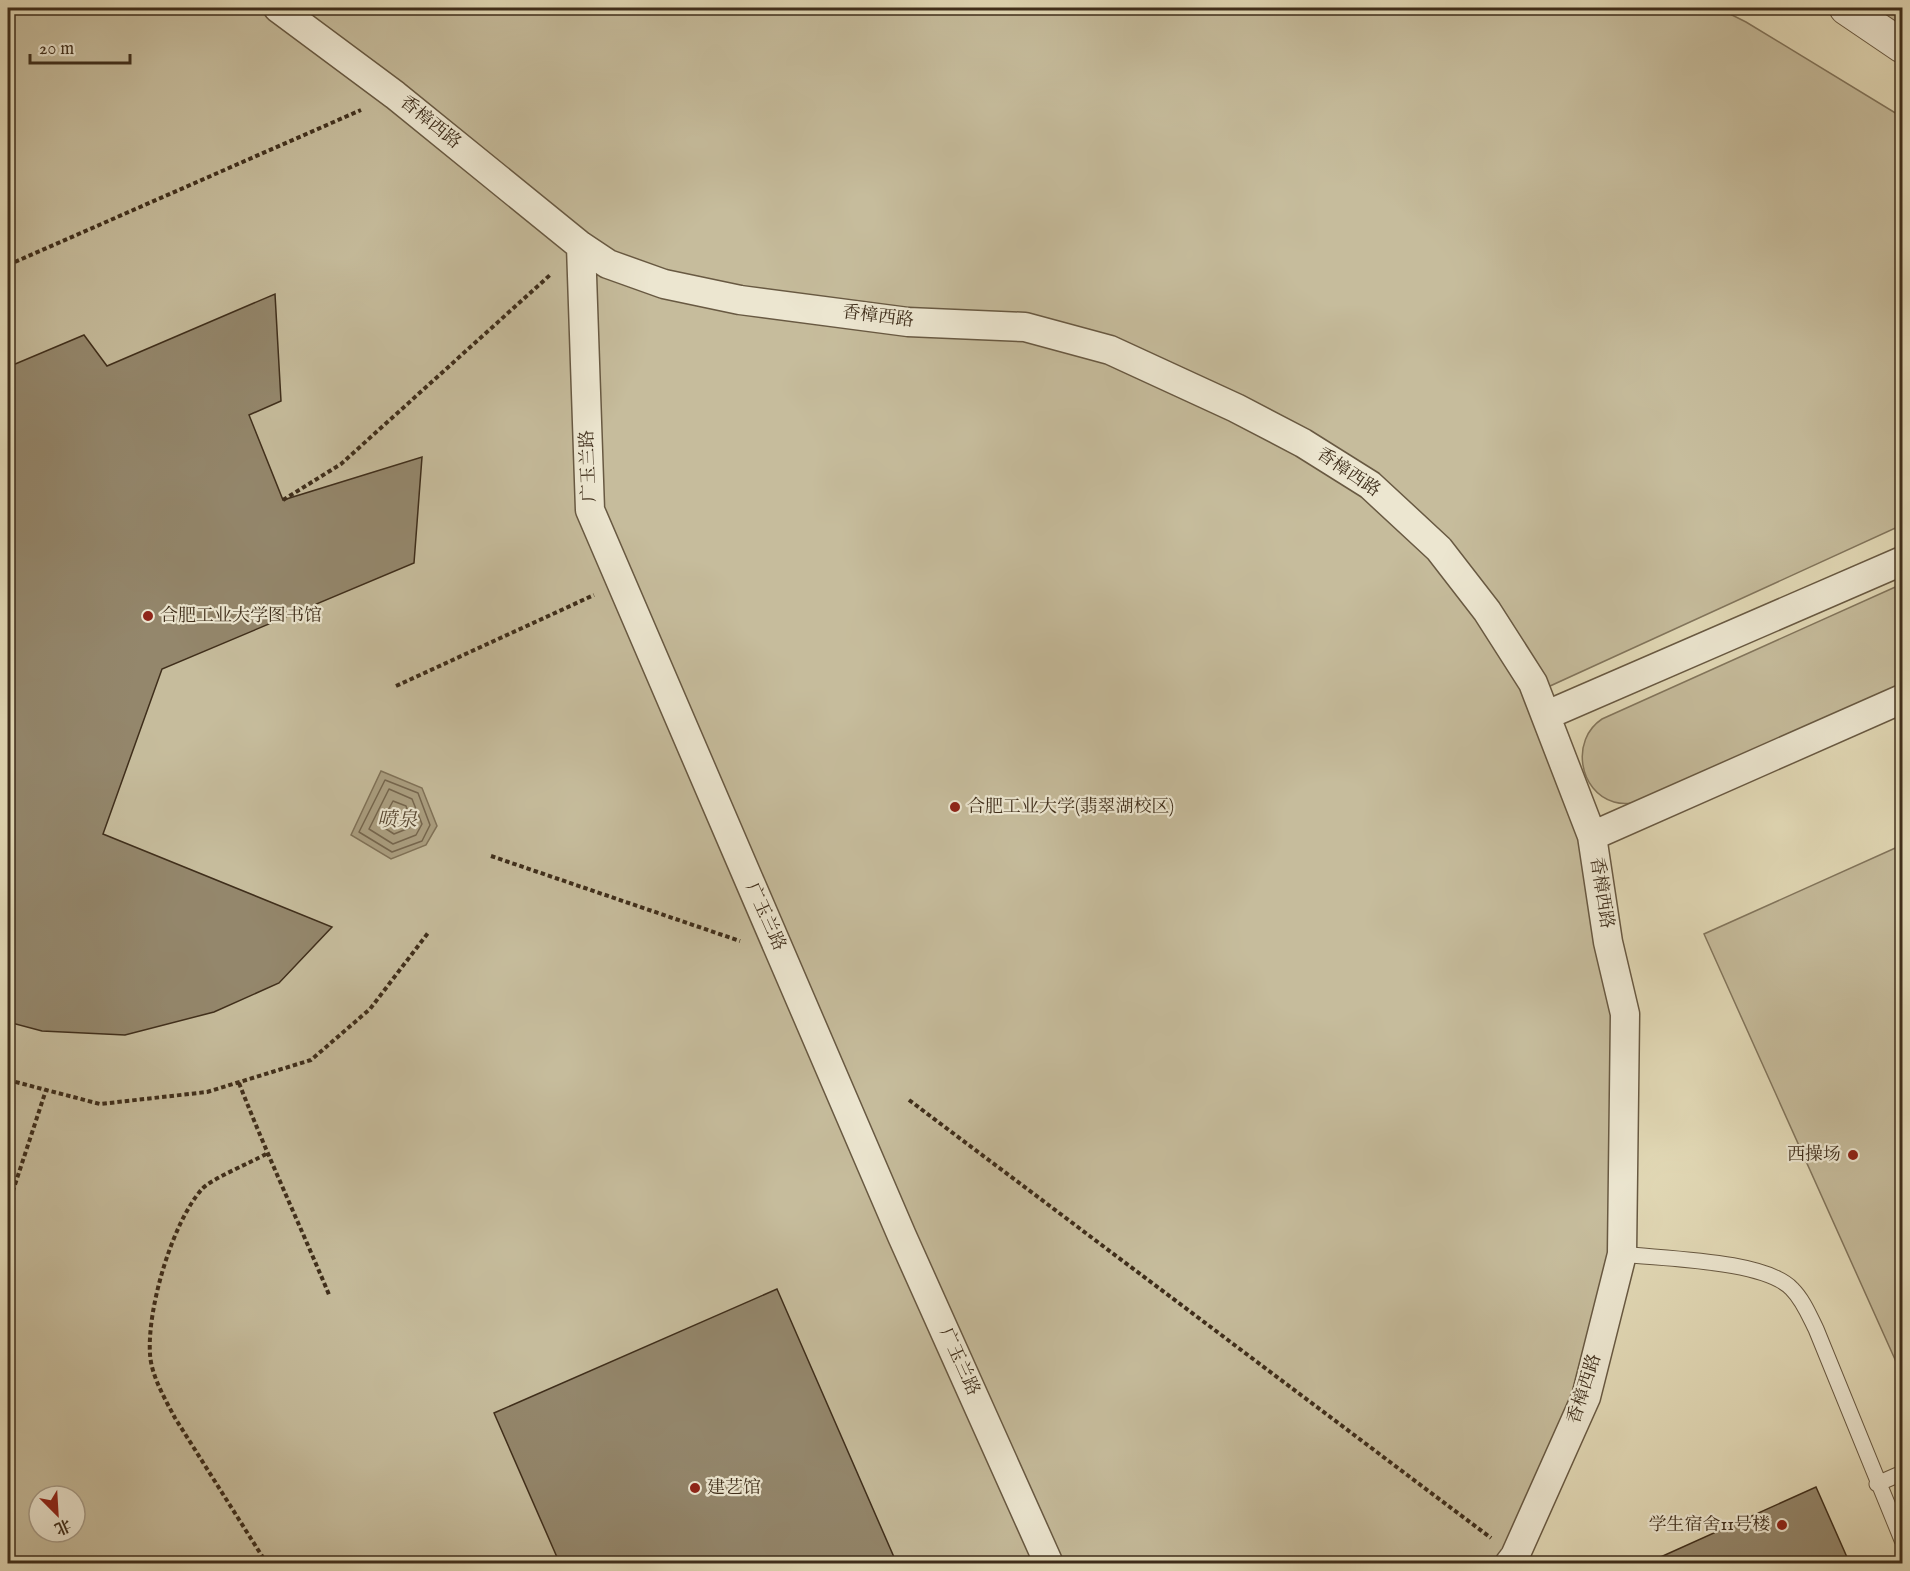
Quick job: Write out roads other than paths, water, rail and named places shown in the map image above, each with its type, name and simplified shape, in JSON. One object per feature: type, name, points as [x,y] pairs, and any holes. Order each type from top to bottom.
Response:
[{"type":"street","name":"香樟西路","points":[[278,8],[395,95],[581,246],[608,264],[664,284],[740,300],[908,322],[1025,327],[1110,350],[1236,408],[1303,443],[1370,485],[1439,549],[1487,611],[1533,683],[1547,715],[1592,836],[1608,942],[1625,1014],[1622,1254],[1586,1397],[1512,1560]]},
{"type":"street","points":[[1846,8],[1902,46]]},
{"type":"street","name":"广玉兰路","points":[[581,246],[590,510],[898,1226],[1049,1563]]},
{"type":"street","points":[[1547,715],[1902,561]]},
{"type":"street","points":[[1592,836],[1902,699]]},
{"type":"lane","points":[[1622,1254],[1735,1266],[1769,1274],[1791,1288],[1806,1307],[1816,1329],[1877,1484],[1902,1540]]},
{"type":"lane","points":[[1877,1484],[1902,1473]]},
{"type":"water","name":"喷泉","points":[[381,771],[422,788],[437,826],[426,845],[391,859],[351,835]]},
{"type":"place","name":"合肥工业大学图书馆","points":[[148,616]]},
{"type":"place","name":"合肥工业大学(翡翠湖校区)","points":[[955,807]]},
{"type":"place","name":"西操场","points":[[1853,1155]]},
{"type":"place","name":"建艺馆","points":[[695,1488]]},
{"type":"place","name":"学生宿舍11号楼","points":[[1782,1525]]}]
